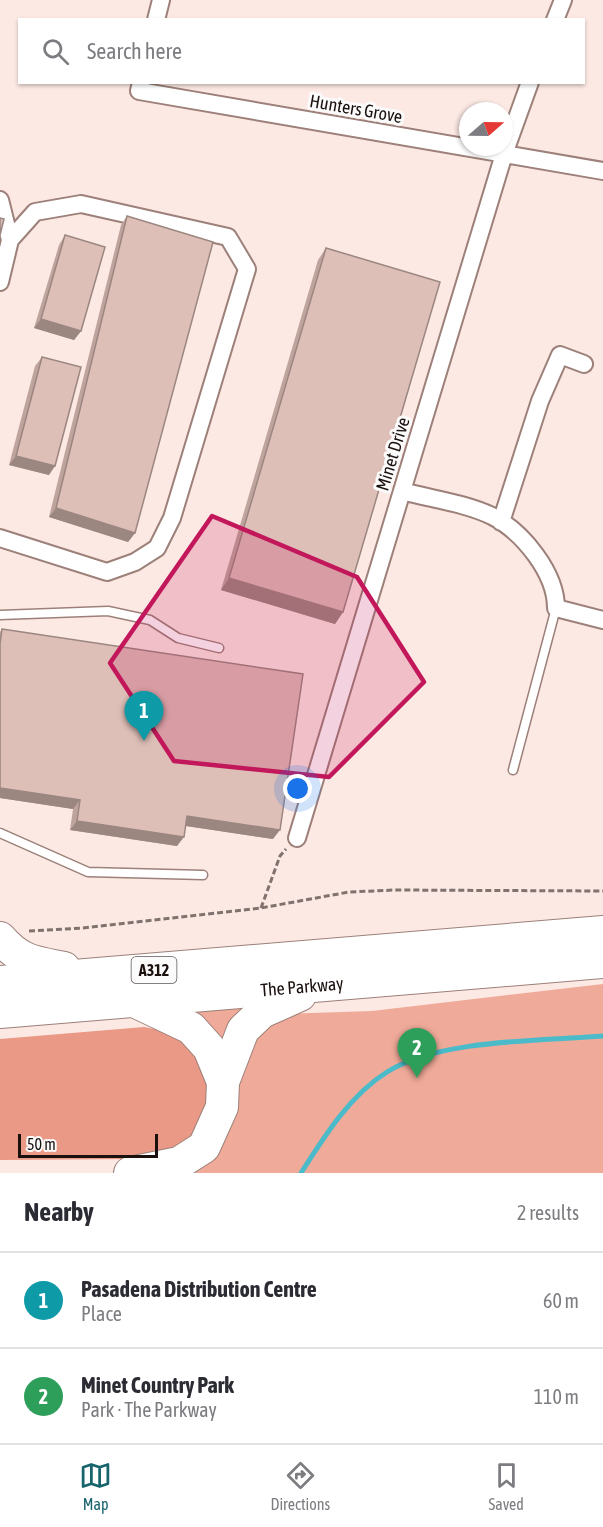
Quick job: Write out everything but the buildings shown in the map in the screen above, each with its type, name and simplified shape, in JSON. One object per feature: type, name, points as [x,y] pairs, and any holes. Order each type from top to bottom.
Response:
[{"type":"highway","name":"The Parkway","points":[[0,982],[603,932]]},
{"type":"highway","points":[[11,934],[14,953],[28,961],[100,974]]},
{"type":"highway","name":"The Parkway","points":[[0,1012],[603,962]]},
{"type":"highway","points":[[130,1173],[179,1163],[204,1148],[222,1107],[223,1082],[243,1030],[262,1012],[323,985]]},
{"type":"highway","points":[[134,1001],[191,1028],[209,1048],[223,1082]]},
{"type":"street","points":[[156,18],[161,0]]},
{"type":"street","points":[[556,18],[563,0]]},
{"type":"street","name":"Hunters Grove","points":[[141,84],[139,91],[459,146]]},
{"type":"street","name":"Minet Drive","points":[[513,129],[529,84]]},
{"type":"street","name":"Minet Drive","points":[[297,838],[503,156]]},
{"type":"street","points":[[513,156],[603,171]]},
{"type":"street","points":[[0,200],[10,240],[0,282]]},
{"type":"street","points":[[0,538],[107,572],[135,562],[157,548],[172,518],[247,269],[228,237],[81,204],[35,212],[10,240]]},
{"type":"street","points":[[501,522],[540,401],[560,356],[584,364]]},
{"type":"street","points":[[402,491],[485,513],[501,522],[523,542],[547,573],[556,598],[556,608],[603,620]]},
{"type":"lane","points":[[513,770],[556,608]]},
{"type":"lane","points":[[0,615],[108,611],[150,620],[178,639],[219,648]]},
{"type":"lane","points":[[0,833],[88,872],[203,875]]},
{"type":"path","points":[[261,908],[280,856]]},
{"type":"path","points":[[11,934],[261,908],[349,892],[395,890],[603,891]]},
{"type":"highlighted area","points":[[212,516],[357,577],[424,682],[329,777],[174,761],[110,663]]},
{"type":"shaded area","points":[[603,984],[603,1173],[180,1173],[237,1054],[281,1014],[372,1011]]},
{"type":"shaded area","points":[[261,1001],[223,1056],[174,1008]]},
{"type":"shaded area","points":[[144,1027],[171,1032],[193,1049],[208,1084],[208,1102],[195,1133],[179,1148],[138,1159],[0,1160],[0,1039]]},
{"type":"waterway","points":[[301,1173],[319,1145],[361,1092],[387,1072],[409,1061],[462,1047],[603,1036]]},
{"type":"place","name":"Pasadena Distribution Centre","points":[[144,741]]},
{"type":"place","name":"Minet Country Park","points":[[417,1078]]}]
